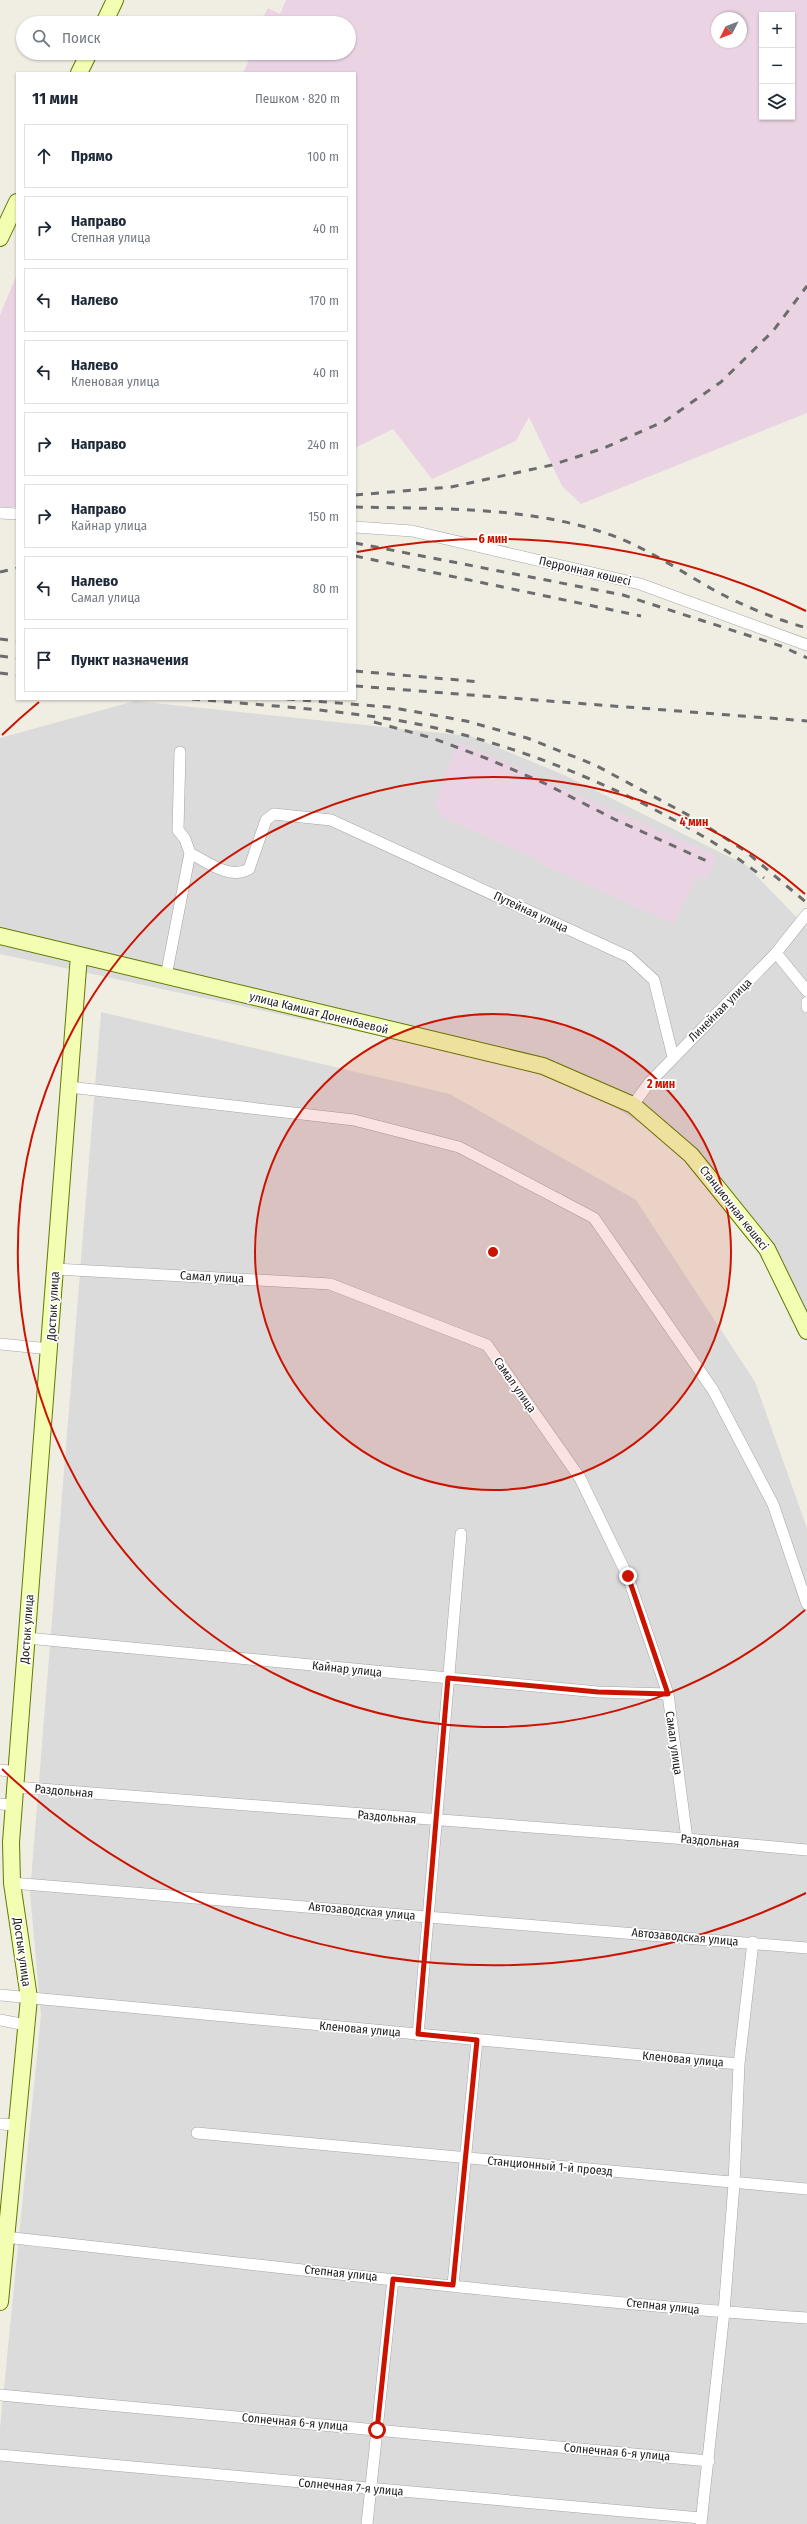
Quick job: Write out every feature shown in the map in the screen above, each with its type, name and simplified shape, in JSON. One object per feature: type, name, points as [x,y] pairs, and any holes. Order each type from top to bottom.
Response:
[{"type":"street","points":[[107,16],[115,0]]},
{"type":"street","points":[[80,72],[86,60]]},
{"type":"street","points":[[0,238],[16,204]]},
{"type":"street","points":[[0,513],[16,514]]},
{"type":"street","name":"Перронная көшесі","points":[[356,527],[412,531],[640,584],[807,645]]},
{"type":"street","points":[[166,976],[190,854],[185,839],[178,830],[180,752]]},
{"type":"street","name":"Путейная улица","points":[[190,854],[228,873],[243,873],[249,869],[266,820],[274,814],[331,820],[629,957],[654,980],[673,1057]]},
{"type":"street","name":"Линейная улица","points":[[633,1106],[649,1083],[776,953],[807,914]]},
{"type":"street","name":"улица Камшат Доненбаевой","points":[[0,936],[543,1066],[633,1106]]},
{"type":"street","points":[[776,953],[807,991]]},
{"type":"street","name":"Достык улица","points":[[0,2302],[28,1998],[12,1883],[11,1842],[7,1805],[16,1779],[79,955]]},
{"type":"street","points":[[807,1002],[807,1007]]},
{"type":"street","points":[[69,1087],[354,1120],[459,1147],[594,1218],[713,1390],[773,1504],[807,1604]]},
{"type":"street","name":"Станционная көшесі","points":[[633,1106],[691,1155],[768,1249],[807,1331]]},
{"type":"street","name":"Самал улица","points":[[55,1269],[330,1284],[487,1345],[580,1478],[628,1576],[668,1694],[687,1839]]},
{"type":"street","points":[[0,1344],[50,1349]]},
{"type":"street","points":[[418,2034],[461,1534]]},
{"type":"street","name":"Кайнар улица","points":[[27,1638],[598,1692],[668,1694]]},
{"type":"street","name":"Раздольная","points":[[0,1770],[16,1779],[436,1821],[687,1839],[807,1850]]},
{"type":"street","name":"Автозаводская улица","points":[[12,1883],[753,1942],[807,1948]]},
{"type":"street","points":[[701,2521],[724,2312],[734,2184],[739,2064],[753,1942]]},
{"type":"street","name":"Кленовая улица","points":[[0,1995],[739,2064]]},
{"type":"street","points":[[0,2020],[26,2025]]},
{"type":"street","points":[[453,2285],[477,2040]]},
{"type":"street","points":[[0,2124],[16,2125]]},
{"type":"street","name":"Станционный 1-й проезд","points":[[197,2133],[734,2184],[807,2189]]},
{"type":"street","name":"Степная улица","points":[[6,2237],[393,2279],[724,2312],[807,2318]]},
{"type":"street","points":[[368,2524],[393,2279]]},
{"type":"street","name":"Солнечная 6-я улица","points":[[0,2395],[708,2461]]},
{"type":"street","name":"Солнечная 7-я улица","points":[[0,2455],[371,2488],[701,2521]]},
{"type":"shaded area","points":[[286,0],[807,0],[807,413],[581,504],[562,486],[529,417],[516,441],[432,479],[393,429],[356,448],[356,72],[243,72],[249,60],[356,60],[356,16],[264,16],[268,8],[280,14]]},
{"type":"shaded area","points":[[16,276],[16,507],[0,507],[0,315]]},
{"type":"shaded area","points":[[135,701],[470,736],[564,775],[746,865],[807,928],[807,1318],[691,1155],[565,1076],[0,954],[0,738]]},
{"type":"shaded area","points":[[458,742],[717,856],[707,880],[697,876],[674,924],[544,865],[537,859],[441,817],[435,803]]},
{"type":"shaded area","points":[[101,1012],[450,1094],[636,1200],[755,1382],[807,1528],[807,2524],[0,2524],[0,2428],[41,2015],[30,1893]]},
{"type":"railway","points":[[356,495],[451,487],[552,465],[604,448],[665,421],[721,382],[773,331],[807,286]]},
{"type":"railway","points":[[356,507],[449,509],[512,513],[575,524],[619,538],[659,558],[734,600],[771,616],[807,628]]},
{"type":"railway","points":[[356,543],[623,595],[781,646],[807,658]]},
{"type":"railway","points":[[356,556],[641,616]]},
{"type":"railway","points":[[0,572],[16,568]]},
{"type":"railway","points":[[0,639],[16,641]]},
{"type":"railway","points":[[0,656],[16,658]]},
{"type":"railway","points":[[356,671],[481,682]]},
{"type":"railway","points":[[0,673],[16,675]]},
{"type":"railway","points":[[356,686],[807,721]]},
{"type":"railway","points":[[203,700],[370,716],[428,726],[492,743],[554,764],[644,804],[706,838],[764,878]]},
{"type":"railway","points":[[300,700],[389,707],[466,721],[527,738],[595,765],[690,816],[744,850],[807,903]]},
{"type":"railway","points":[[374,722],[432,738],[488,759],[544,783],[614,819],[709,862]]},
{"type":"route","points":[[377,2430],[393,2279],[453,2285],[477,2040],[418,2034],[448,1678],[598,1692],[668,1694],[628,1576]]}]
